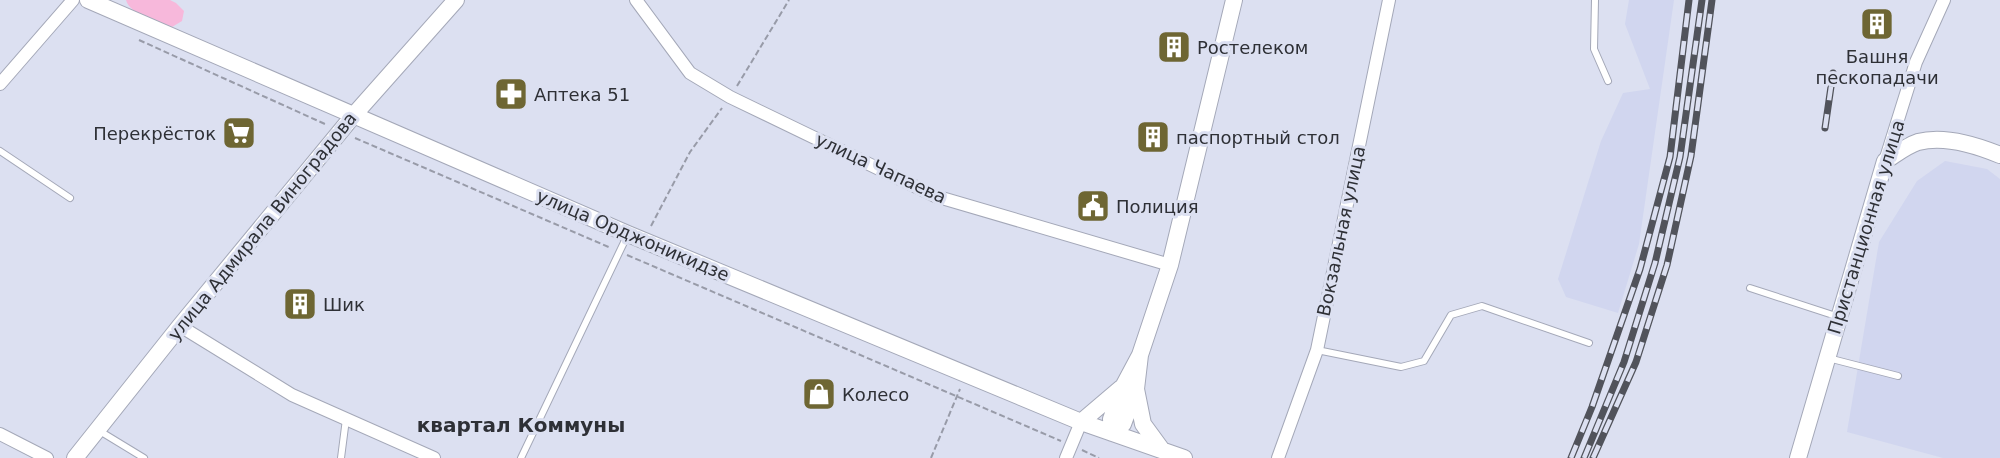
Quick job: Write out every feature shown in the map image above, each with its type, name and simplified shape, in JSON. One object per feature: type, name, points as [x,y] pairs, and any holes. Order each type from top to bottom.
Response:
[{"type":"main road","name":"улица Орджоникидзе","points":[[88,0],[628,234],[1081,422],[1184,458]]},
{"type":"main road","name":"улица Адмирала Виноградова","points":[[75,458],[340,131],[456,0]]},
{"type":"main road","points":[[1112,433],[1111,419],[1130,387],[1170,265],[1234,0]]},
{"type":"main road","points":[[1885,161],[1917,142],[1935,140],[1955,142],[2000,155]]},
{"type":"main road","name":"Пристанционная улица","points":[[1798,458],[1885,161]]},
{"type":"main road","points":[[1081,422],[1130,387]]},
{"type":"main road","points":[[1130,387],[1143,424],[1162,450]]},
{"type":"street","points":[[0,84],[73,0]]},
{"type":"street","name":"улица Чапаева","points":[[636,0],[690,73],[730,97],[935,196],[1170,265]]},
{"type":"street","name":"Вокзальная улица","points":[[1278,458],[1317,350],[1389,0]]},
{"type":"street","name":"Пристанционная улица","points":[[1885,161],[1916,62],[1944,0]]},
{"type":"street","points":[[1895,130],[1917,142]]},
{"type":"street","points":[[180,326],[292,395],[434,458]]},
{"type":"street","points":[[1066,458],[1081,422]]},
{"type":"street","points":[[0,434],[47,458]]},
{"type":"lane","points":[[1595,0],[1594,49],[1608,81]]},
{"type":"lane","points":[[0,151],[70,198]]},
{"type":"lane","points":[[521,458],[628,234]]},
{"type":"lane","points":[[1750,288],[1840,317]]},
{"type":"lane","points":[[1317,350],[1401,367],[1424,360],[1451,315],[1482,306],[1589,343]]},
{"type":"lane","points":[[1828,358],[1898,376]]},
{"type":"lane","points":[[341,458],[346,419]]},
{"type":"lane","points":[[97,430],[144,458]]},
{"type":"path","points":[[644,240],[690,152],[730,97],[789,0]]},
{"type":"path","points":[[130,36],[340,131],[1099,458]]},
{"type":"path","points":[[931,458],[967,374]]},
{"type":"shaded area","points":[[126,0],[170,0],[184,11],[182,21],[172,27],[152,20],[133,10]]},
{"type":"shaded area","points":[[1629,0],[1674,0],[1639,244],[1618,313],[1566,297],[1558,279],[1601,141],[1623,93],[1650,89],[1625,24]]},
{"type":"shaded area","points":[[1945,161],[1987,169],[2000,179],[2000,458],[1943,458],[1847,432],[1879,242],[1917,181]]},
{"type":"railway","points":[[1571,458],[1592,407],[1640,269],[1670,157],[1689,0]]},
{"type":"railway","points":[[1584,458],[1624,362],[1655,263],[1680,157],[1702,0]]},
{"type":"railway","points":[[1593,458],[1636,362],[1667,265],[1691,156],[1712,0]]},
{"type":"railway","points":[[1825,128],[1833,73]]},
{"type":"place","name":"Башня пескопадачи","points":[[1877,24]]},
{"type":"place","name":"Ростелеком","points":[[1174,47]]},
{"type":"place","name":"Аптека 51","points":[[511,94]]},
{"type":"place","name":"Перекрёсток","points":[[239,133]]},
{"type":"place","name":"паспортный стол","points":[[1153,137]]},
{"type":"place","name":"Полиция","points":[[1093,206]]},
{"type":"place","name":"Шик","points":[[300,304]]},
{"type":"place","name":"Колесо","points":[[819,394]]},
{"type":"district","name":"квартал Коммуны","points":[[521,425]]}]
